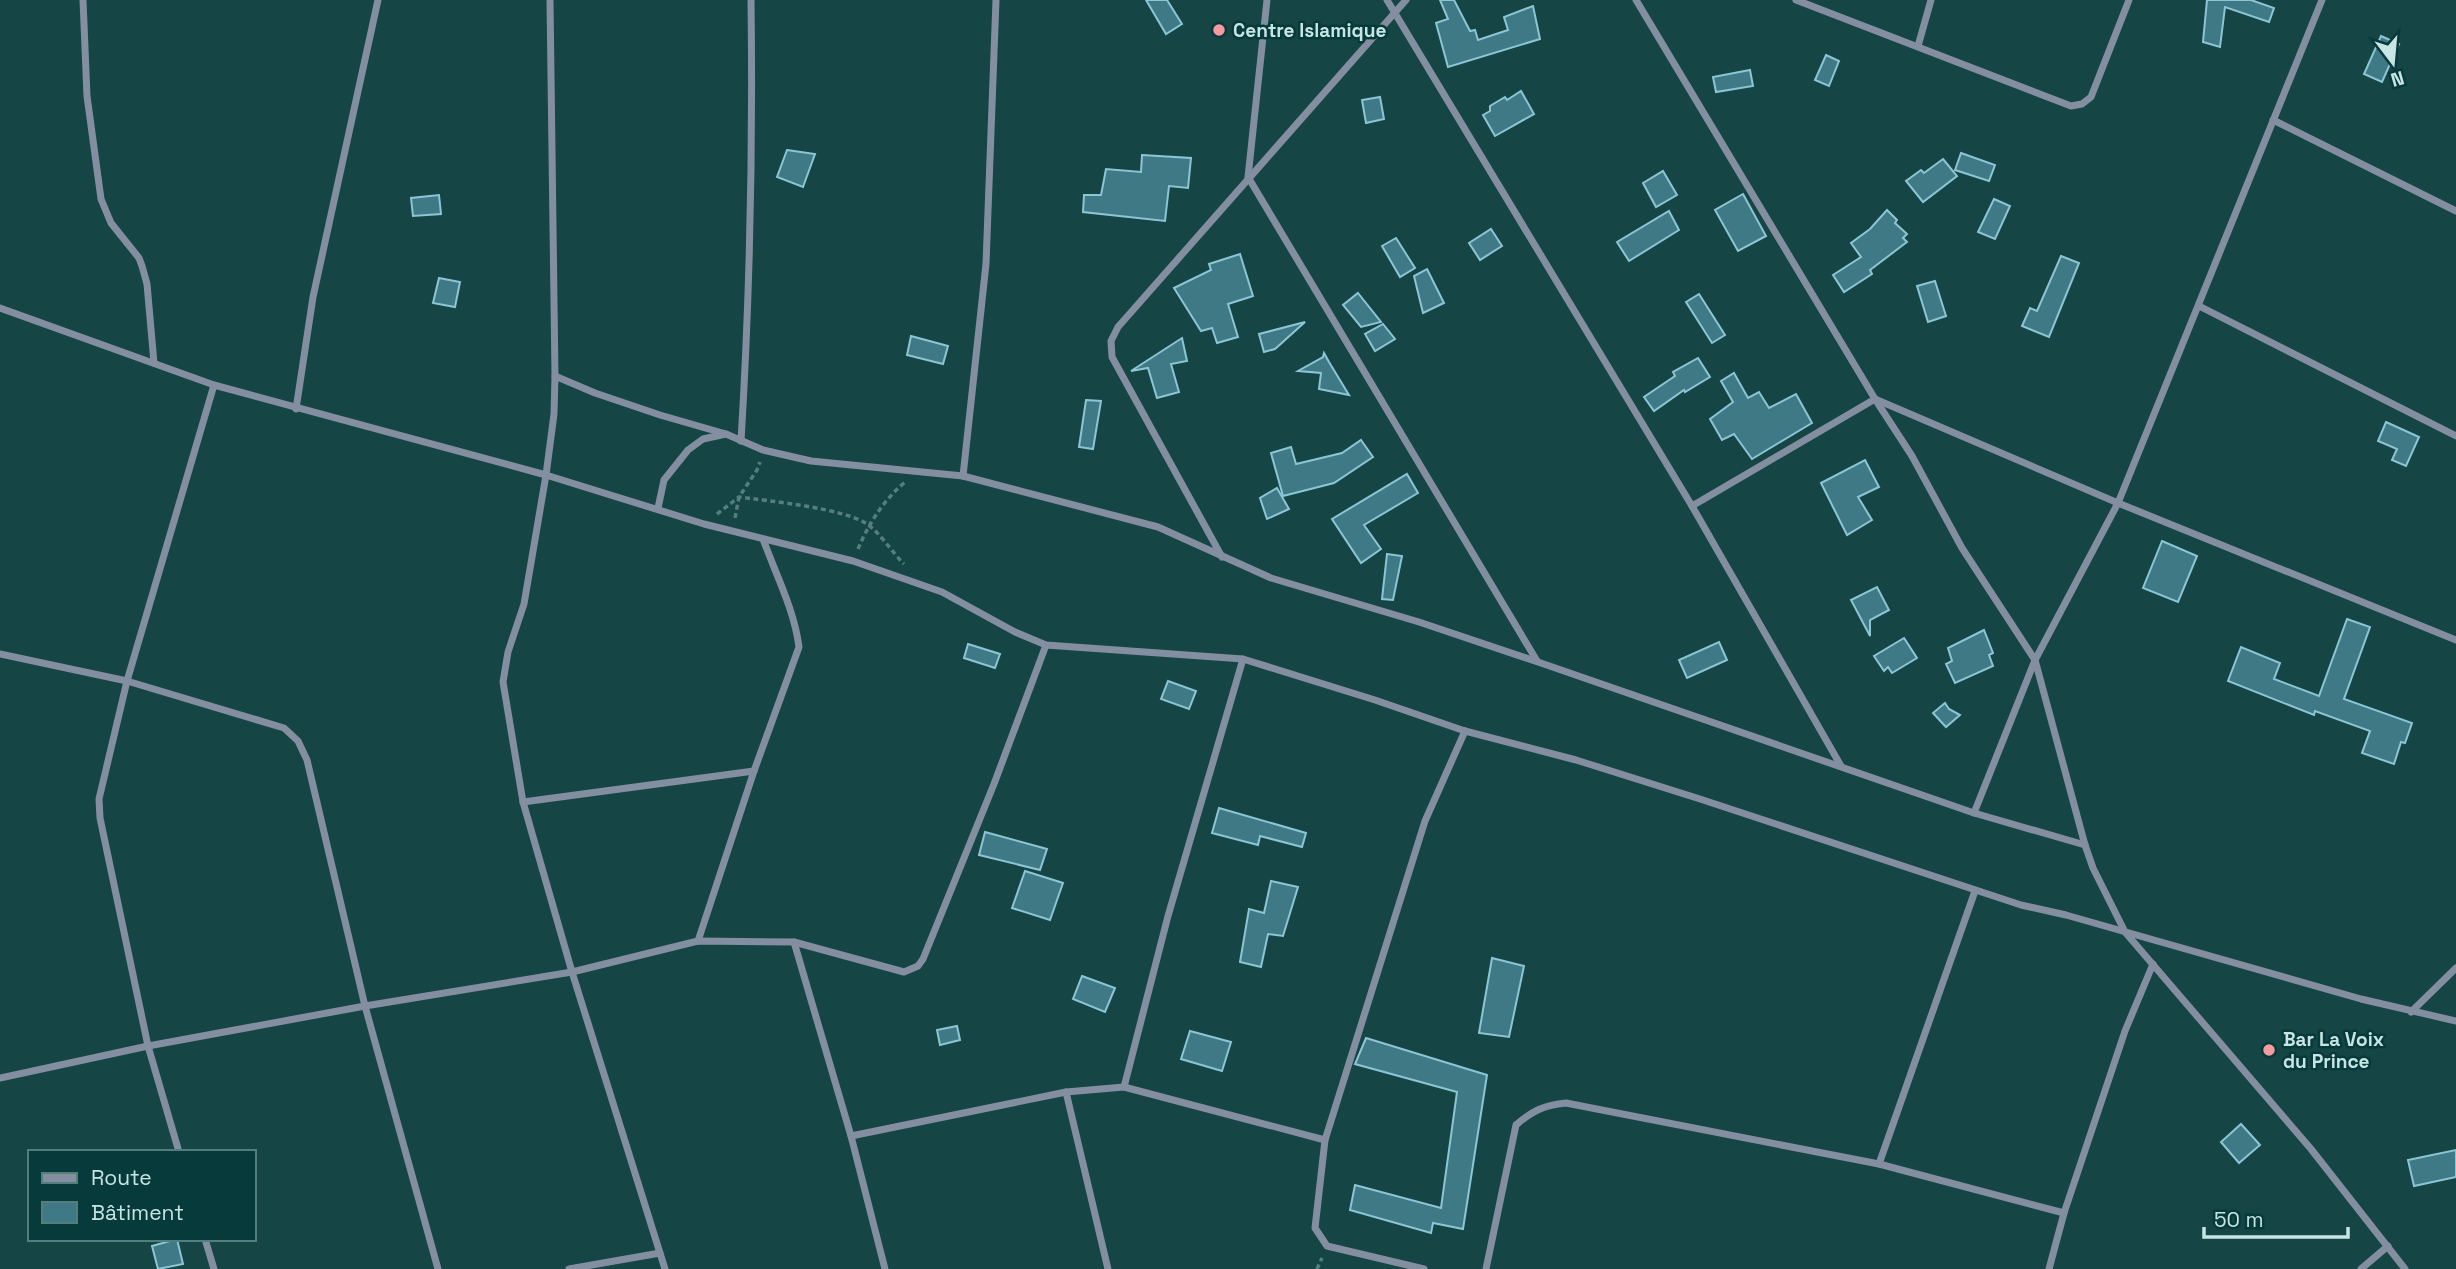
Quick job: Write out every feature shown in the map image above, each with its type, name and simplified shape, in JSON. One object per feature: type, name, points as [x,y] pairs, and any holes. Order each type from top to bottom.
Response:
[{"type":"street","points":[[83,0],[87,96],[101,199],[111,223],[139,258],[142,267],[147,284],[154,363]]},
{"type":"street","points":[[296,409],[319,265],[378,0]]},
{"type":"street","points":[[550,0],[554,414],[524,604],[508,652],[503,682],[523,802],[572,972],[665,1269]]},
{"type":"street","points":[[741,441],[750,301],[753,156],[751,0]]},
{"type":"street","points":[[963,476],[986,264],[996,0]]},
{"type":"street","points":[[1267,0],[1248,177],[1538,662]]},
{"type":"street","points":[[1387,0],[1692,506],[1841,766]]},
{"type":"street","points":[[1222,557],[1112,357],[1111,341],[1118,327],[1406,0]]},
{"type":"street","points":[[1636,0],[1874,399],[1912,456],[1962,548],[2035,660],[2085,845],[2125,932],[2311,1149],[2405,1269]]},
{"type":"street","points":[[1797,0],[2071,106],[2082,104],[2091,97],[2129,0]]},
{"type":"street","points":[[1918,46],[1931,0]]},
{"type":"street","points":[[1974,813],[2035,660],[2118,503],[2322,0]]},
{"type":"street","points":[[2273,120],[2456,211]]},
{"type":"street","points":[[2199,306],[2456,436]]},
{"type":"street","points":[[0,308],[214,385],[546,475],[704,524],[733,529],[853,561],[942,592],[1015,632],[1046,645],[1242,660],[1364,696],[1465,731],[1576,760],[1688,795],[1975,891],[2411,1012],[2456,1021]]},
{"type":"street","points":[[555,376],[595,393],[726,434],[763,450],[811,461],[963,476],[1158,527],[1271,578],[1419,622],[1974,813],[2085,845]]},
{"type":"street","points":[[178,1150],[148,1046],[100,818],[99,799],[127,681],[214,385]]},
{"type":"street","points":[[1692,506],[1874,399]]},
{"type":"street","points":[[1874,399],[2118,503],[2456,640]]},
{"type":"street","points":[[657,508],[664,480],[688,450],[704,439],[726,434]]},
{"type":"street","points":[[698,942],[754,771],[799,647],[793,616],[763,539]]},
{"type":"street","points":[[0,1078],[148,1046],[572,972],[698,942],[794,942],[904,971],[918,966],[994,784],[1046,645]]},
{"type":"street","points":[[0,654],[127,681],[284,728],[298,741],[307,760],[365,1006],[438,1269]]},
{"type":"street","points":[[1124,1087],[1168,916],[1242,660]]},
{"type":"street","points":[[1424,1269],[1327,1246],[1319,1238],[1315,1228],[1325,1140],[1425,821],[1465,731]]},
{"type":"street","points":[[523,802],[754,771]]},
{"type":"street","points":[[1879,1164],[1975,891]]},
{"type":"street","points":[[794,942],[851,1136],[885,1269]]},
{"type":"street","points":[[2049,1269],[2064,1213],[2125,1031],[2153,964]]},
{"type":"street","points":[[2411,1012],[2456,968]]},
{"type":"street","points":[[851,1136],[1066,1092],[1124,1087],[1325,1140]]},
{"type":"street","points":[[1066,1092],[1108,1269]]},
{"type":"street","points":[[1486,1269],[1516,1125],[1531,1112],[1548,1105],[1566,1103],[1879,1164],[2064,1213]]},
{"type":"street","points":[[206,1241],[214,1269]]},
{"type":"street","points":[[2361,1269],[2388,1247]]},
{"type":"street","points":[[569,1269],[660,1253]]},
{"type":"path","points":[[704,524],[739,497],[757,470],[763,450]]},
{"type":"path","points":[[853,561],[868,524],[899,487],[917,471]]},
{"type":"path","points":[[739,497],[849,516],[868,524],[921,584]]},
{"type":"path","points":[[733,529],[739,497]]},
{"type":"building","points":[[1146,0],[1167,0],[1182,24],[1166,34]]},
{"type":"building","points":[[1440,0],[1454,0],[1470,31],[1475,30],[1478,40],[1508,30],[1504,17],[1533,6],[1540,39],[1448,67],[1436,23],[1448,19]]},
{"type":"building","points":[[2207,0],[2251,0],[2274,8],[2269,22],[2225,7],[2220,47],[2203,42]]},
{"type":"building","points":[[2381,36],[2399,44],[2382,82],[2364,74]]},
{"type":"building","points":[[1826,55],[1839,61],[1829,86],[1815,80]]},
{"type":"building","points":[[1750,70],[1753,86],[1716,92],[1713,77]]},
{"type":"building","points":[[1521,91],[1534,114],[1495,136],[1483,115],[1490,111],[1490,106]]},
{"type":"building","points":[[1380,97],[1384,119],[1366,123],[1362,100]]},
{"type":"building","points":[[787,150],[815,154],[803,187],[777,177]]},
{"type":"building","points":[[1961,153],[1995,165],[1989,181],[1955,170]]},
{"type":"building","points":[[1142,155],[1191,158],[1188,188],[1169,186],[1165,221],[1083,212],[1084,195],[1101,195],[1106,169],[1141,172]]},
{"type":"building","points":[[1943,159],[1957,176],[1923,202],[1906,181],[1921,170],[1924,173]]},
{"type":"building","points":[[1663,171],[1677,195],[1656,207],[1643,183]]},
{"type":"building","points":[[1743,194],[1766,236],[1738,251],[1715,210]]},
{"type":"building","points":[[439,195],[441,214],[413,216],[411,198]]},
{"type":"building","points":[[1994,199],[2010,206],[1995,239],[1978,232]]},
{"type":"building","points":[[1887,210],[1897,220],[1895,223],[1907,234],[1903,238],[1907,242],[1870,270],[1872,274],[1844,292],[1833,275],[1861,257],[1851,243],[1870,229]]},
{"type":"building","points":[[1669,211],[1679,230],[1629,261],[1617,242]]},
{"type":"building","points":[[1491,229],[1502,246],[1480,260],[1469,243]]},
{"type":"building","points":[[1396,238],[1415,268],[1400,277],[1382,246]]},
{"type":"building","points":[[1240,254],[1253,296],[1228,304],[1238,337],[1217,343],[1212,328],[1201,331],[1174,288],[1211,270],[1209,264]]},
{"type":"building","points":[[2061,256],[2079,263],[2049,337],[2022,326],[2030,308],[2037,311]]},
{"type":"building","points":[[1427,269],[1444,303],[1423,313],[1414,276]]},
{"type":"building","points":[[439,278],[460,282],[455,307],[433,303]]},
{"type":"building","points":[[1935,281],[1946,316],[1928,322],[1917,286]]},
{"type":"building","points":[[1358,293],[1381,322],[1361,327],[1343,305]]},
{"type":"building","points":[[1699,294],[1725,335],[1712,343],[1686,302]]},
{"type":"building","points":[[1305,322],[1275,349],[1264,352],[1259,334]]},
{"type":"building","points":[[1383,324],[1395,339],[1375,351],[1365,334]]},
{"type":"building","points":[[911,336],[948,346],[943,364],[907,355]]},
{"type":"building","points":[[1182,338],[1187,361],[1171,364],[1179,392],[1157,398],[1148,368],[1131,371]]},
{"type":"building","points":[[1324,353],[1349,395],[1319,389],[1321,373],[1298,371],[1323,357]]},
{"type":"building","points":[[1698,358],[1710,377],[1685,392],[1684,390],[1654,411],[1644,397],[1675,376],[1673,372]]},
{"type":"building","points":[[1734,373],[1748,398],[1759,392],[1769,408],[1796,394],[1812,423],[1752,459],[1734,434],[1722,440],[1710,419],[1733,402],[1721,381]]},
{"type":"building","points":[[1086,400],[1101,401],[1093,449],[1079,447]]},
{"type":"building","points":[[2386,422],[2419,437],[2406,466],[2392,460],[2397,449],[2378,441]]},
{"type":"building","points":[[1361,440],[1373,457],[1334,483],[1283,496],[1271,453],[1291,447],[1296,464],[1342,453]]},
{"type":"building","points":[[1865,460],[1879,487],[1858,497],[1872,520],[1847,535],[1821,483]]},
{"type":"building","points":[[1407,474],[1418,493],[1364,525],[1381,549],[1361,563],[1332,519]]},
{"type":"building","points":[[1277,488],[1289,509],[1267,519],[1260,498]]},
{"type":"building","points":[[2162,541],[2197,556],[2178,602],[2143,588]]},
{"type":"building","points":[[1387,554],[1402,556],[1393,600],[1382,599]]},
{"type":"building","points":[[1877,587],[1889,610],[1870,620],[1870,636],[1851,600]]},
{"type":"building","points":[[2347,619],[2370,627],[2344,699],[2412,723],[2405,743],[2401,742],[2394,764],[2362,753],[2370,731],[2315,711],[2314,715],[2228,681],[2241,647],[2280,663],[2274,679],[2319,696]]},
{"type":"building","points":[[1984,630],[1993,653],[1989,655],[1993,666],[1955,683],[1946,664],[1952,661],[1948,648]]},
{"type":"building","points":[[1904,638],[1917,658],[1892,673],[1888,667],[1884,671],[1874,656]]},
{"type":"building","points":[[1719,642],[1727,660],[1687,678],[1679,660]]},
{"type":"building","points":[[968,644],[1000,654],[995,668],[964,658]]},
{"type":"building","points":[[1168,681],[1196,691],[1189,709],[1161,699]]},
{"type":"building","points":[[1945,703],[1949,709],[1960,715],[1946,727],[1933,713]]},
{"type":"building","points":[[1219,808],[1306,833],[1302,847],[1260,836],[1258,845],[1212,833]]},
{"type":"building","points":[[985,832],[1047,849],[1040,870],[979,855]]},
{"type":"building","points":[[1025,871],[1063,883],[1050,920],[1012,908]]},
{"type":"building","points":[[1271,881],[1298,887],[1283,936],[1268,934],[1261,967],[1240,962],[1249,909],[1264,913]]},
{"type":"building","points":[[1492,958],[1524,966],[1509,1037],[1479,1033]]},
{"type":"building","points":[[1082,976],[1115,988],[1105,1012],[1073,999]]},
{"type":"building","points":[[957,1026],[960,1040],[940,1045],[937,1030]]},
{"type":"building","points":[[1190,1031],[1231,1042],[1222,1071],[1181,1059]]},
{"type":"building","points":[[1366,1038],[1487,1075],[1463,1229],[1433,1223],[1431,1233],[1350,1210],[1355,1185],[1441,1208],[1457,1092],[1355,1064]]},
{"type":"building","points":[[2241,1124],[2260,1145],[2239,1163],[2221,1142]]},
{"type":"building","points":[[2456,1150],[2456,1177],[2414,1186],[2408,1160]]},
{"type":"building","points":[[177,1241],[183,1264],[158,1269],[152,1246]]},
{"type":"place","name":"Centre Islamique","points":[[1219,30]]},
{"type":"place","name":"Bar La Voix du Prince","points":[[2269,1050]]}]
